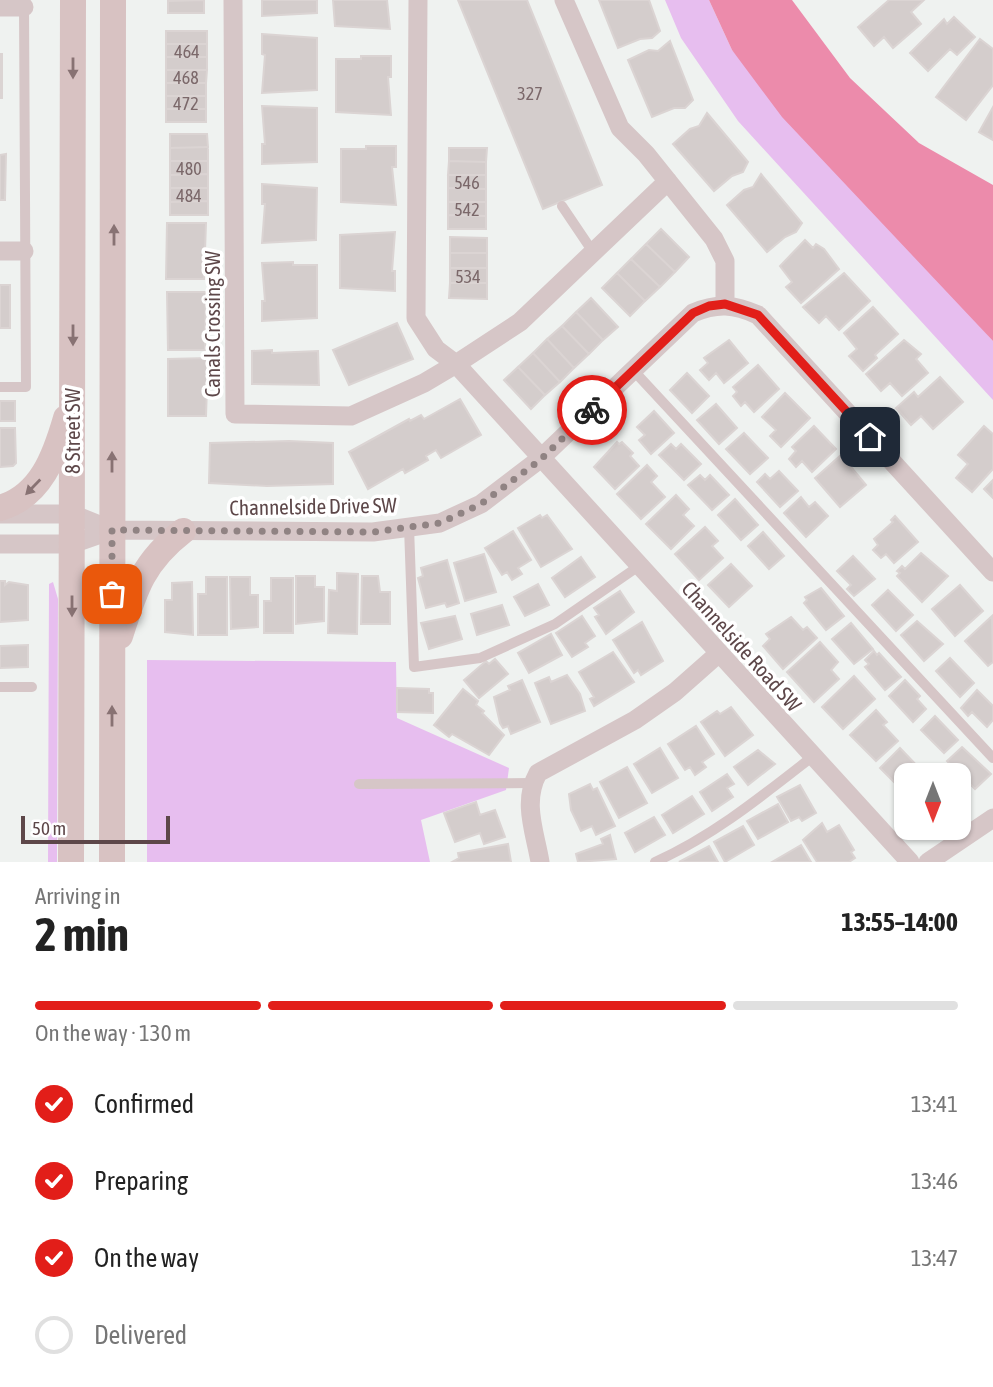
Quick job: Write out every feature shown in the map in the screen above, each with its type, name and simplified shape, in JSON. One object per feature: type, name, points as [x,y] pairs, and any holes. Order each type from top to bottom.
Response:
[{"type":"main road","name":"8 Street SW","points":[[71,862],[73,0]]},
{"type":"main road","name":"8 Street SW","points":[[112,862],[113,0]]},
{"type":"main road","points":[[0,508],[36,487],[44,473],[65,420],[73,378]]},
{"type":"main road","points":[[112,661],[142,573],[164,546],[183,531]]},
{"type":"street","name":"Canals Crossing SW","points":[[233,0],[235,414],[351,416],[424,383],[520,322],[668,181]]},
{"type":"street","points":[[418,0],[416,318],[436,349],[456,364],[540,460]]},
{"type":"street","points":[[564,0],[621,128],[668,181],[713,239],[725,261],[725,304],[758,315],[993,572]]},
{"type":"street","points":[[0,7],[24,7]]},
{"type":"street","points":[[0,251],[24,251]]},
{"type":"street","name":"Channelside Drive SW","points":[[112,530],[373,532],[440,523],[481,504],[540,460],[693,313],[709,306],[725,304]]},
{"type":"street","name":"Channelside Road SW","points":[[540,460],[910,862]]},
{"type":"street","points":[[0,514],[72,514],[112,530]]},
{"type":"street","points":[[0,544],[72,544],[112,530]]},
{"type":"street","points":[[540,862],[530,808],[532,783],[547,765],[635,720],[675,692],[718,654]]},
{"type":"street","points":[[928,862],[993,818]]},
{"type":"lane","points":[[0,387],[26,387],[24,7]]},
{"type":"lane","points":[[562,206],[593,252]]},
{"type":"lane","points":[[633,370],[993,758]]},
{"type":"lane","points":[[409,527],[414,667],[481,658],[555,624],[639,566]]},
{"type":"lane","points":[[0,687],[32,687]]},
{"type":"lane","points":[[655,862],[687,847],[745,809],[812,757]]},
{"type":"lane","points":[[359,784],[532,783]]},
{"type":"shaded area","points":[[665,0],[709,0],[732,50],[993,341],[993,400],[738,121],[681,38]]},
{"type":"shaded area","points":[[709,0],[792,0],[850,78],[919,143],[993,185],[993,341],[782,117],[732,50]]},
{"type":"shaded area","points":[[53,582],[58,599],[57,862],[48,862],[49,584]]},
{"type":"shaded area","points":[[147,660],[396,662],[397,718],[509,768],[506,790],[421,820],[430,862],[147,862]]},
{"type":"building","points":[[204,0],[204,13],[168,13],[168,1]]},
{"type":"building","points":[[262,0],[317,0],[317,13],[262,16]]},
{"type":"building","points":[[333,0],[387,0],[390,29],[335,26]]},
{"type":"building","points":[[458,0],[527,0],[602,185],[543,209]]},
{"type":"building","points":[[599,0],[649,0],[660,31],[652,38],[640,39],[618,48]]},
{"type":"building","points":[[889,0],[924,0],[911,12],[921,24],[893,48],[884,37],[874,46],[858,27]]},
{"type":"building","points":[[954,17],[975,37],[957,55],[950,49],[928,71],[910,53],[944,19],[947,24]]},
{"type":"building","points":[[166,31],[207,31],[207,44],[166,44]]},
{"type":"building","points":[[262,34],[317,38],[317,90],[262,93],[265,55],[262,54]]},
{"type":"building","points":[[980,39],[993,49],[993,85],[966,120],[936,97]]},
{"type":"building","points":[[670,41],[693,100],[685,108],[674,108],[652,117],[628,60],[649,50],[658,51]]},
{"type":"building","points":[[166,44],[207,44],[207,57],[166,57]]},
{"type":"building","points":[[2,54],[2,98],[0,98]]},
{"type":"building","points":[[361,56],[391,56],[391,77],[388,77],[391,115],[336,112],[336,59],[361,59]]},
{"type":"building","points":[[166,57],[207,57],[207,70],[166,70]]},
{"type":"building","points":[[166,70],[207,70],[206,83],[166,83]]},
{"type":"building","points":[[166,83],[206,83],[206,96],[166,96]]},
{"type":"building","points":[[166,96],[206,96],[206,109],[166,109]]},
{"type":"building","points":[[262,106],[317,108],[317,162],[262,164],[262,144],[265,144]]},
{"type":"building","points":[[993,107],[993,140],[979,132]]},
{"type":"building","points":[[166,109],[206,109],[206,122],[166,122]]},
{"type":"building","points":[[707,113],[748,162],[743,172],[732,176],[714,191],[673,144],[690,129],[699,126]]},
{"type":"building","points":[[170,134],[207,134],[208,147],[170,148]]},
{"type":"building","points":[[366,146],[396,146],[396,167],[392,167],[396,205],[341,202],[341,149],[366,149]]},
{"type":"building","points":[[208,147],[208,161],[170,161],[170,148]]},
{"type":"building","points":[[449,148],[487,148],[486,162],[449,161]]},
{"type":"building","points":[[6,154],[5,200],[0,200],[0,155]]},
{"type":"building","points":[[170,161],[208,161],[208,174],[170,175]]},
{"type":"building","points":[[449,161],[486,162],[486,175],[448,175]]},
{"type":"building","points":[[208,174],[208,188],[170,188],[170,175]]},
{"type":"building","points":[[761,174],[802,223],[796,232],[785,237],[767,252],[727,205],[744,190],[753,187]]},
{"type":"building","points":[[448,175],[486,175],[486,189],[448,188]]},
{"type":"building","points":[[262,184],[317,188],[316,240],[262,243],[265,204],[262,204]]},
{"type":"building","points":[[170,188],[208,188],[208,201],[170,202]]},
{"type":"building","points":[[448,188],[486,189],[486,202],[448,202]]},
{"type":"building","points":[[208,201],[208,215],[170,215],[170,202]]},
{"type":"building","points":[[448,202],[486,202],[486,216],[448,215]]},
{"type":"building","points":[[448,215],[486,216],[486,229],[448,229]]},
{"type":"building","points":[[167,223],[206,223],[204,279],[166,279]]},
{"type":"building","points":[[661,229],[689,257],[675,272],[646,244]]},
{"type":"building","points":[[395,232],[392,271],[395,271],[395,291],[340,288],[340,235]]},
{"type":"building","points":[[450,237],[487,238],[487,253],[450,253]]},
{"type":"building","points":[[805,240],[813,248],[816,244],[824,249],[839,269],[801,303],[786,287],[792,282],[780,266]]},
{"type":"building","points":[[646,244],[675,272],[660,287],[631,259]]},
{"type":"building","points":[[450,253],[487,253],[487,268],[450,268]]},
{"type":"building","points":[[631,259],[660,287],[645,301],[617,273]]},
{"type":"building","points":[[293,262],[293,265],[317,265],[317,318],[262,321],[262,301],[265,301],[262,263]]},
{"type":"building","points":[[450,268],[487,268],[487,283],[450,283]]},
{"type":"building","points":[[617,273],[645,301],[630,316],[602,288]]},
{"type":"building","points":[[844,273],[870,301],[839,330],[826,316],[819,323],[803,307]]},
{"type":"building","points":[[450,283],[487,283],[487,299],[449,298]]},
{"type":"building","points":[[0,285],[10,285],[10,328],[0,328]]},
{"type":"building","points":[[167,292],[206,292],[205,350],[168,350]]},
{"type":"building","points":[[591,298],[618,327],[603,340],[576,312]]},
{"type":"building","points":[[873,307],[898,334],[875,355],[877,358],[863,371],[849,356],[857,349],[844,333]]},
{"type":"building","points":[[576,312],[603,340],[589,354],[562,326]]},
{"type":"building","points":[[397,323],[413,359],[349,385],[333,350]]},
{"type":"building","points":[[562,326],[589,354],[574,368],[547,339]]},
{"type":"building","points":[[547,339],[574,368],[560,382],[533,353]]},
{"type":"building","points":[[729,340],[748,363],[724,383],[716,373],[709,380],[700,370],[708,363],[704,358]]},
{"type":"building","points":[[904,340],[921,354],[916,359],[928,373],[902,396],[890,383],[881,391],[866,374]]},
{"type":"building","points":[[272,350],[272,353],[318,351],[319,385],[252,384],[252,351]]},
{"type":"building","points":[[533,353],[560,382],[545,395],[518,367]]},
{"type":"building","points":[[208,358],[206,416],[168,416],[168,359]]},
{"type":"building","points":[[758,365],[779,389],[754,412],[745,402],[741,406],[733,396],[737,392],[733,387]]},
{"type":"building","points":[[518,367],[545,395],[531,409],[504,380]]},
{"type":"building","points":[[687,373],[709,396],[692,413],[670,390]]},
{"type":"building","points":[[940,377],[963,402],[933,429],[921,416],[911,425],[896,408],[914,392],[918,397]]},
{"type":"building","points":[[785,393],[810,418],[781,447],[770,436],[776,430],[762,417]]},
{"type":"building","points":[[460,399],[481,435],[441,458],[436,450],[426,456],[428,460],[405,473],[403,469],[368,489],[349,452],[409,419],[410,421],[421,415],[424,419]]},
{"type":"building","points":[[0,401],[15,401],[15,421],[0,421]]},
{"type":"building","points":[[716,404],[737,428],[719,444],[697,420]]},
{"type":"building","points":[[654,411],[674,433],[651,454],[639,440],[645,435],[637,427]]},
{"type":"building","points":[[814,426],[836,449],[812,472],[802,461],[796,467],[789,459],[796,451],[792,447]]},
{"type":"building","points":[[984,426],[993,434],[993,469],[972,492],[956,478],[968,464],[958,455]]},
{"type":"building","points":[[0,428],[15,428],[16,463],[13,466],[0,467]]},
{"type":"building","points":[[744,433],[768,458],[750,474],[726,449]]},
{"type":"building","points":[[617,442],[622,442],[633,453],[630,456],[639,466],[615,489],[594,467]]},
{"type":"building","points":[[210,443],[333,443],[333,484],[267,486],[209,483]]},
{"type":"building","points":[[671,444],[676,449],[681,444],[701,464],[684,480],[659,455]]},
{"type":"building","points":[[841,455],[866,485],[840,507],[815,478]]},
{"type":"building","points":[[647,465],[657,476],[651,482],[665,497],[641,519],[617,494]]},
{"type":"building","points":[[779,471],[798,491],[780,507],[757,482],[765,474],[770,479]]},
{"type":"building","points":[[700,475],[705,480],[710,475],[729,495],[712,510],[688,485]]},
{"type":"building","points":[[993,480],[993,498],[984,489]]},
{"type":"building","points":[[676,495],[689,509],[683,515],[694,526],[671,549],[646,524]]},
{"type":"building","points":[[801,497],[809,507],[815,502],[828,516],[806,537],[784,513]]},
{"type":"building","points":[[735,499],[758,525],[741,540],[718,515]]},
{"type":"building","points":[[540,515],[542,518],[547,515],[572,549],[541,567],[518,528]]},
{"type":"building","points":[[895,516],[918,542],[894,563],[886,554],[881,558],[873,550],[878,545],[874,539],[893,522],[891,520]]},
{"type":"building","points":[[705,527],[718,541],[712,546],[723,558],[699,580],[675,554]]},
{"type":"building","points":[[513,531],[531,560],[518,568],[522,574],[512,580],[507,572],[502,575],[485,548]]},
{"type":"building","points":[[763,532],[784,556],[769,569],[748,546]]},
{"type":"building","points":[[921,553],[948,576],[922,602],[897,576],[900,573],[897,571],[902,566],[905,569]]},
{"type":"building","points":[[484,554],[496,592],[465,601],[454,563]]},
{"type":"building","points":[[853,556],[875,579],[854,596],[847,589],[851,585],[837,571]]},
{"type":"building","points":[[581,557],[595,577],[565,597],[552,578]]},
{"type":"building","points":[[447,560],[459,603],[447,607],[445,603],[426,608],[418,578],[423,576],[421,568]]},
{"type":"building","points":[[731,564],[752,586],[729,607],[708,585]]},
{"type":"building","points":[[337,573],[358,574],[357,634],[328,633],[329,590],[337,591]]},
{"type":"building","points":[[296,576],[315,576],[315,587],[324,587],[324,621],[296,624]]},
{"type":"building","points":[[362,576],[378,576],[380,592],[390,592],[390,624],[361,624]]},
{"type":"building","points":[[206,577],[227,577],[227,635],[198,635],[198,594],[206,594]]},
{"type":"building","points":[[230,577],[250,577],[250,595],[258,595],[258,627],[231,629]]},
{"type":"building","points":[[271,578],[293,578],[293,633],[264,633],[264,601],[271,601]]},
{"type":"building","points":[[0,581],[5,581],[5,585],[9,582],[28,585],[28,620],[0,622]]},
{"type":"building","points":[[192,582],[193,635],[165,632],[165,600],[172,600],[172,583]]},
{"type":"building","points":[[538,584],[549,605],[525,616],[514,597]]},
{"type":"building","points":[[960,585],[983,611],[955,636],[932,609]]},
{"type":"building","points":[[821,588],[844,616],[826,630],[804,603],[807,600],[805,597]]},
{"type":"building","points":[[888,590],[913,615],[896,631],[872,605]]},
{"type":"building","points":[[620,591],[634,612],[606,634],[595,617],[599,615],[594,608]]},
{"type":"building","points":[[502,605],[509,625],[477,635],[471,614]]},
{"type":"building","points":[[455,616],[462,639],[429,649],[421,623]]},
{"type":"building","points":[[582,616],[595,636],[585,643],[588,647],[572,657],[556,633]]},
{"type":"building","points":[[992,616],[993,662],[988,666],[965,641]]},
{"type":"building","points":[[791,617],[803,630],[807,627],[817,638],[783,669],[763,646],[770,639],[766,634]]},
{"type":"building","points":[[917,621],[943,644],[924,661],[901,635]]},
{"type":"building","points":[[642,622],[663,661],[641,675],[638,670],[634,673],[613,640]]},
{"type":"building","points":[[851,623],[873,649],[854,664],[832,639]]},
{"type":"building","points":[[551,634],[562,655],[529,673],[518,653]]},
{"type":"building","points":[[820,642],[838,662],[831,670],[839,679],[814,702],[787,672]]},
{"type":"building","points":[[28,645],[28,667],[0,668],[0,646]]},
{"type":"building","points":[[874,651],[901,677],[885,690],[865,667],[869,664],[865,660]]},
{"type":"building","points":[[613,652],[634,682],[594,706],[590,699],[594,697],[579,672]]},
{"type":"building","points":[[950,658],[974,683],[960,697],[936,671]]},
{"type":"building","points":[[495,659],[508,674],[479,698],[464,680],[486,661],[489,664]]},
{"type":"building","points":[[567,675],[580,694],[585,711],[551,724],[535,683],[549,677],[551,682]]},
{"type":"building","points":[[854,676],[875,699],[843,729],[822,707]]},
{"type":"building","points":[[522,680],[540,722],[511,734],[508,726],[503,728],[500,723],[494,697],[510,690],[508,686]]},
{"type":"building","points":[[905,680],[920,696],[917,699],[926,709],[913,722],[889,696]]},
{"type":"building","points":[[397,688],[429,689],[429,693],[433,693],[433,713],[397,712]]},
{"type":"building","points":[[463,689],[478,701],[476,705],[484,711],[482,713],[504,735],[489,755],[452,734],[449,737],[434,725]]},
{"type":"building","points":[[977,690],[993,706],[993,720],[987,727],[972,712],[968,716],[961,708]]},
{"type":"building","points":[[731,707],[753,735],[725,756],[701,722],[717,711],[720,714]]},
{"type":"building","points":[[876,710],[887,722],[883,725],[898,741],[876,761],[850,735]]},
{"type":"building","points":[[935,716],[958,740],[944,753],[921,730]]},
{"type":"building","points":[[696,726],[714,754],[702,762],[706,767],[695,775],[690,767],[685,770],[668,744]]},
{"type":"building","points":[[962,747],[991,774],[975,789],[971,785],[971,763],[947,761]]},
{"type":"building","points":[[660,748],[678,778],[652,793],[634,764]]},
{"type":"building","points":[[900,748],[914,763],[894,763],[894,782],[880,768]]},
{"type":"building","points":[[758,750],[775,764],[748,785],[734,767]]},
{"type":"building","points":[[627,767],[647,803],[619,818],[600,782]]},
{"type":"building","points":[[727,774],[734,784],[727,788],[733,797],[712,811],[700,792]]},
{"type":"building","points":[[590,784],[593,790],[597,788],[615,826],[596,835],[592,826],[581,831],[571,810],[569,794]]},
{"type":"building","points":[[800,785],[816,813],[802,821],[799,817],[791,821],[777,797]]},
{"type":"building","points":[[692,796],[704,814],[673,833],[662,815]]},
{"type":"building","points":[[476,802],[480,815],[495,810],[505,837],[484,844],[480,833],[455,842],[444,813]]},
{"type":"building","points":[[778,804],[788,822],[758,839],[747,821]]},
{"type":"building","points":[[654,817],[665,835],[635,852],[625,833]]},
{"type":"building","points":[[822,823],[827,832],[839,825],[854,850],[851,852],[855,858],[849,862],[817,862],[803,840]]},
{"type":"building","points":[[743,826],[754,845],[725,862],[714,842]]},
{"type":"building","points":[[610,835],[616,859],[578,862],[576,854],[603,844],[601,839]]},
{"type":"building","points":[[508,844],[511,862],[452,862],[459,858],[458,853]]},
{"type":"building","points":[[801,845],[811,862],[772,862]]},
{"type":"building","points":[[709,846],[718,862],[679,862]]},
{"type":"way so far","points":[[112,594],[112,530],[373,532],[440,523],[481,504],[540,460],[592,410]]},
{"type":"route","points":[[592,410],[693,313],[709,306],[725,304],[758,315],[870,437]]}]
